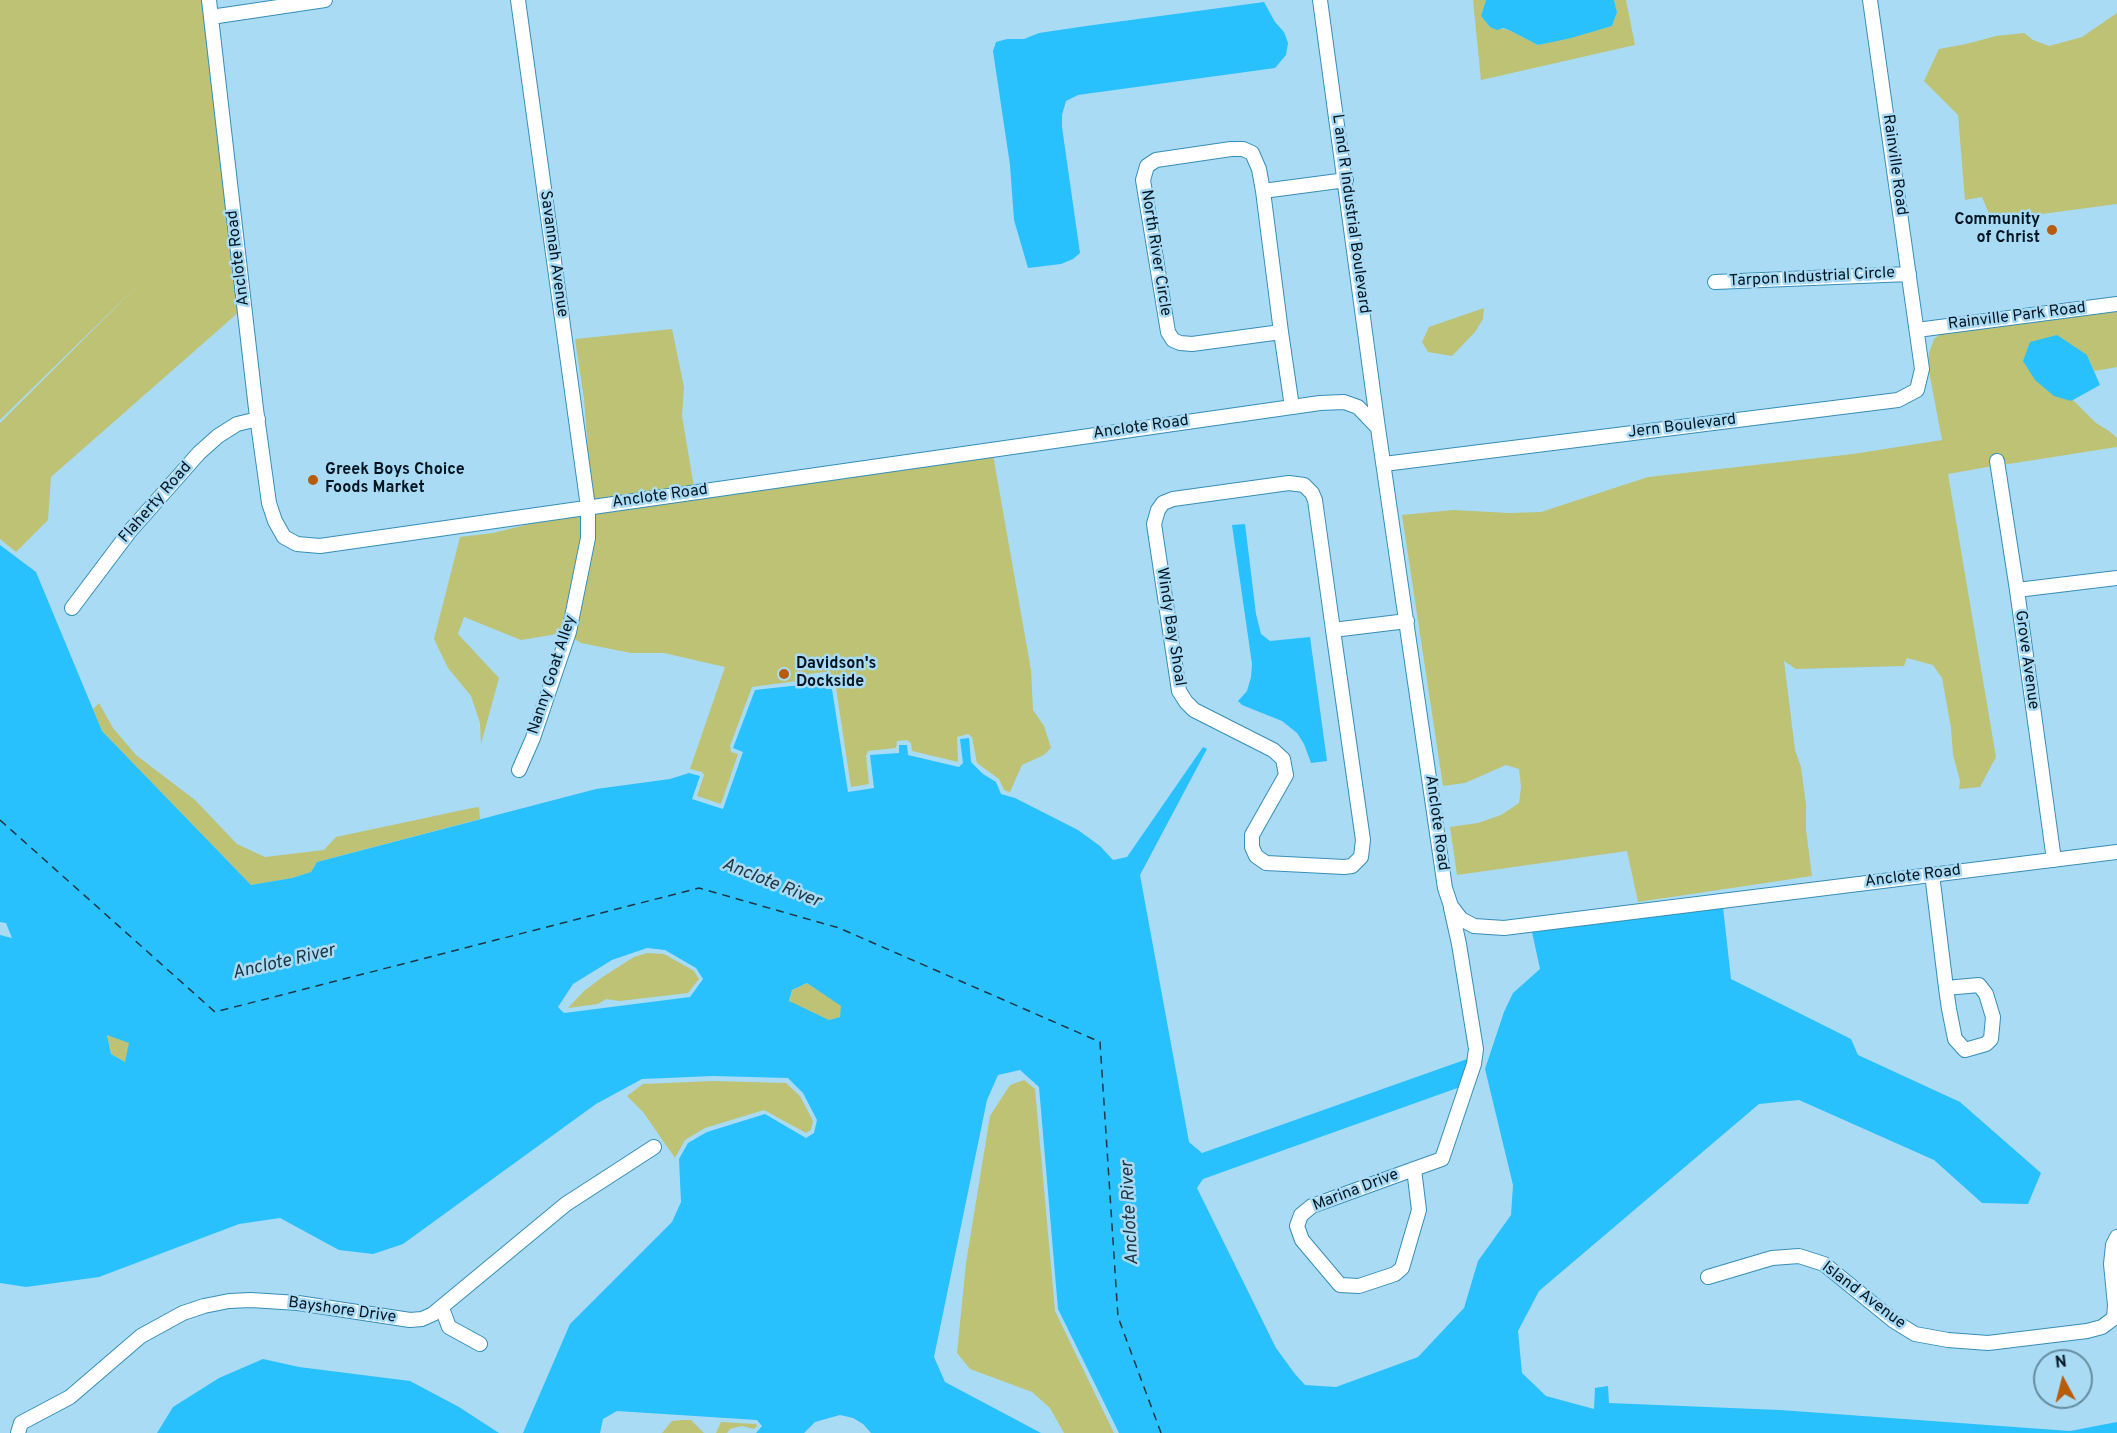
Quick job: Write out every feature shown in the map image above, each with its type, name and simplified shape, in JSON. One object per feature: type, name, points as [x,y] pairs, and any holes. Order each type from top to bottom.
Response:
[{"type":"street","name":"Anclote Road","points":[[209,0],[269,503],[284,537],[297,544],[320,546],[1292,406],[1344,402],[1358,407],[1378,428],[1445,888],[1451,906],[1461,918],[1474,926],[1504,928],[2117,852]]},
{"type":"street","points":[[211,17],[325,0]]},
{"type":"street","name":"Savannah Avenue","points":[[518,0],[588,507]]},
{"type":"street","name":"L and R Industrial Boulevard","points":[[1320,0],[1378,428]]},
{"type":"street","name":"Rainville Road","points":[[1870,0],[1917,330]]},
{"type":"street","name":"North River Circle","points":[[1281,332],[1191,344],[1173,340],[1165,322],[1143,180],[1147,166],[1156,160],[1244,149],[1252,153],[1256,159],[1263,191],[1292,406]]},
{"type":"street","points":[[1263,191],[1346,180]]},
{"type":"street","name":"Tarpon Industrial Circle","points":[[1715,282],[1909,274]]},
{"type":"street","name":"Rainville Park Road","points":[[1917,330],[2117,304]]},
{"type":"street","name":"Jern Boulevard","points":[[1384,464],[1898,400],[1917,390],[1922,369],[1917,330]]},
{"type":"street","name":"Flaherty Road","points":[[72,608],[130,531],[199,453],[218,436],[237,424],[258,419]]},
{"type":"street","name":"Grove Avenue","points":[[1997,461],[2054,860]]},
{"type":"street","name":"Windy Bay Shoal","points":[[1289,483],[1304,484],[1315,500],[1333,630],[1363,849],[1357,863],[1352,866],[1266,863],[1256,856],[1252,847],[1252,835],[1286,775],[1286,769],[1283,759],[1273,750],[1194,710],[1179,691],[1155,524],[1162,502],[1289,483]]},
{"type":"street","name":"Nanny Goat Alley","points":[[519,770],[533,738],[569,632],[588,538],[588,507]]},
{"type":"street","points":[[2017,590],[2117,578]]},
{"type":"street","points":[[1333,630],[1407,621]]},
{"type":"street","points":[[1932,874],[1946,988],[1955,1039],[1965,1050],[1986,1044],[1991,1039],[1993,1017],[1986,994],[1979,985],[1946,988]]},
{"type":"street","name":"Marina Drive","points":[[1414,1170],[1419,1210],[1402,1268],[1395,1274],[1359,1286],[1340,1285],[1302,1240],[1297,1226],[1301,1215],[1312,1206],[1442,1159],[1474,1064],[1476,1049],[1451,906]]},
{"type":"street","name":"Bayshore Drive","points":[[18,1433],[21,1423],[70,1397],[141,1336],[183,1313],[204,1306],[251,1300],[298,1303],[410,1320],[422,1319],[442,1308],[566,1204],[654,1147]]},
{"type":"street","name":"Island Avenue","points":[[1708,1277],[1772,1258],[1799,1256],[1824,1264],[1894,1321],[1915,1334],[1948,1340],[1998,1342],[2087,1331],[2102,1327],[2114,1318],[2111,1264],[2113,1245],[2117,1237]]},
{"type":"street","points":[[442,1308],[449,1326],[480,1344]]},
{"type":"green space","points":[[0,0],[205,0],[240,311],[51,477],[48,520],[16,552],[0,539],[0,423],[143,280],[0,420]]},
{"type":"green space","points":[[1473,0],[1486,0],[1481,16],[1490,27],[1509,30],[1538,45],[1612,26],[1617,12],[1614,0],[1626,0],[1635,45],[1481,80]]},
{"type":"green space","points":[[2117,13],[2117,204],[2004,219],[1990,216],[1982,197],[1965,200],[1958,115],[1924,81],[1939,49],[1996,36],[2024,33],[2033,40],[2049,46],[2082,37]]},
{"type":"green space","points":[[1484,308],[1483,319],[1475,332],[1452,356],[1428,352],[1422,342],[1429,327]]},
{"type":"green space","points":[[2117,309],[2117,367],[2094,371],[2087,355],[2071,401],[2073,400],[2096,423],[2117,438],[2117,447],[2002,465],[2001,455],[1992,456],[1993,466],[1948,474],[1996,757],[1980,787],[1959,789],[1960,781],[1953,755],[1951,728],[1942,678],[1933,665],[1907,658],[1904,666],[1796,669],[1784,661],[1795,750],[1801,767],[1806,805],[1806,830],[1812,876],[1638,902],[1627,851],[1457,875],[1450,827],[1478,823],[1501,815],[1519,803],[1521,787],[1519,769],[1506,765],[1465,783],[1443,786],[1402,515],[1453,510],[1541,512],[1648,477],[1853,454],[1942,440],[1928,366],[1929,353],[1934,339],[1945,331]]},
{"type":"green space","points":[[672,329],[684,387],[682,416],[694,487],[592,501],[584,399],[575,339]]},
{"type":"green space","points":[[993,455],[1031,670],[1033,710],[1044,726],[1051,748],[1044,755],[1022,765],[1010,792],[1004,790],[999,779],[977,763],[972,737],[968,734],[957,737],[958,762],[912,751],[911,743],[907,740],[897,741],[896,748],[868,751],[866,756],[869,784],[851,787],[836,688],[832,676],[828,676],[825,672],[808,674],[805,680],[752,687],[730,746],[731,752],[738,754],[721,804],[697,796],[704,775],[702,772],[690,769],[725,667],[664,653],[631,653],[581,643],[573,638],[593,512]]},
{"type":"green space","points":[[584,513],[583,538],[563,633],[521,640],[464,617],[458,634],[499,678],[481,744],[480,723],[471,696],[448,668],[434,639],[460,537],[493,533]]},
{"type":"green space","points":[[99,703],[113,728],[136,755],[195,800],[237,844],[265,857],[324,850],[336,837],[472,808],[479,807],[480,819],[317,862],[311,872],[292,878],[251,885],[102,731],[93,709]]},
{"type":"green space","points":[[647,953],[664,954],[694,971],[699,979],[688,993],[620,1001],[606,999],[598,1004],[568,1008],[584,991],[604,976],[634,957]]},
{"type":"green space","points":[[807,983],[842,1006],[840,1017],[829,1020],[789,1002],[792,990]]},
{"type":"green space","points":[[107,1034],[130,1043],[125,1062],[111,1054]]},
{"type":"green space","points":[[1024,1080],[1035,1089],[1055,1311],[1114,1433],[1064,1433],[1050,1408],[1032,1392],[970,1369],[957,1353],[966,1263],[990,1116],[1010,1085]]},
{"type":"green space","points":[[713,1081],[786,1083],[800,1096],[813,1121],[811,1130],[806,1133],[764,1110],[705,1128],[685,1140],[675,1158],[643,1112],[627,1096],[643,1084]]},
{"type":"green space","points":[[691,1420],[704,1433],[662,1433],[672,1421]]},
{"type":"green space","points":[[721,1422],[756,1424],[757,1426],[754,1429],[742,1426],[730,1429],[727,1433],[716,1433]]},
{"type":"water","points":[[1486,0],[1614,0],[1617,12],[1612,26],[1538,45],[1509,30],[1503,28],[1497,30],[1490,27],[1481,16]]},
{"type":"water","points":[[1264,2],[1275,22],[1284,32],[1288,43],[1286,55],[1275,68],[1078,95],[1066,101],[1062,115],[1062,127],[1080,253],[1061,264],[1028,268],[1014,220],[1010,165],[993,51],[996,42],[1007,39],[1024,39],[1039,33]]},
{"type":"water","points":[[2057,335],[2087,355],[2100,385],[2071,401],[2054,396],[2035,380],[2023,361],[2030,342]]},
{"type":"water","points":[[1245,524],[1256,614],[1261,634],[1270,641],[1310,637],[1327,761],[1311,763],[1297,733],[1282,721],[1242,705],[1238,701],[1247,691],[1252,664],[1232,525]]},
{"type":"water","name":"Anclote River","points":[[0,545],[36,572],[102,731],[251,885],[292,878],[311,872],[317,862],[596,789],[670,779],[689,773],[700,776],[692,799],[723,809],[743,752],[733,748],[755,690],[809,684],[809,678],[824,676],[826,689],[832,689],[848,792],[874,788],[870,755],[899,753],[899,745],[907,745],[908,755],[959,767],[963,763],[960,739],[969,738],[971,762],[983,774],[996,782],[1001,794],[1015,798],[1078,830],[1100,846],[1113,860],[1127,857],[1203,747],[1207,749],[1140,875],[1189,1142],[1202,1153],[1470,1058],[1463,1086],[1203,1179],[1197,1188],[1276,1348],[1305,1385],[1336,1387],[1418,1357],[1464,1308],[1478,1261],[1511,1215],[1513,1185],[1485,1069],[1504,1012],[1513,993],[1540,969],[1532,932],[1723,907],[1731,979],[1851,1039],[1858,1055],[1960,1102],[2041,1173],[2028,1204],[1982,1203],[1934,1160],[1799,1100],[1759,1104],[1539,1291],[1518,1331],[1522,1373],[1546,1396],[1594,1409],[1595,1388],[1608,1386],[1609,1403],[1780,1410],[2070,1431],[2117,1422],[2117,1433],[1119,1433],[1058,1309],[1039,1087],[1020,1070],[998,1075],[987,1100],[934,1357],[945,1382],[1041,1433],[871,1433],[853,1418],[840,1415],[815,1422],[804,1433],[756,1433],[762,1426],[757,1420],[617,1411],[603,1419],[600,1433],[523,1433],[570,1324],[672,1222],[681,1202],[679,1159],[688,1143],[707,1132],[765,1114],[806,1138],[814,1133],[817,1120],[803,1093],[788,1078],[713,1076],[642,1079],[596,1104],[403,1244],[373,1254],[339,1250],[280,1218],[239,1224],[99,1277],[26,1287],[0,1283],[0,935],[12,938],[6,923],[0,922]],"holes":[[[647,948],[665,950],[696,968],[703,979],[690,997],[564,1013],[558,1007],[573,984],[612,960]],[[807,983],[841,1006],[840,1017],[829,1020],[789,1001],[792,990]],[[107,1035],[129,1043],[125,1062],[111,1054]]]},
{"type":"water","points":[[263,1359],[299,1367],[410,1381],[459,1407],[499,1433],[157,1433],[173,1407],[219,1378]]},
{"type":"ferry route","points":[[0,820],[215,1012],[699,888],[839,928],[1100,1042],[1118,1317],[1161,1433]]},
{"type":"place","name":"Community of Christ","points":[[2052,230]]},
{"type":"place","name":"Greek Boys Choice Foods Market","points":[[313,480]]},
{"type":"place","name":"Davidson's Dockside","points":[[784,674]]}]
